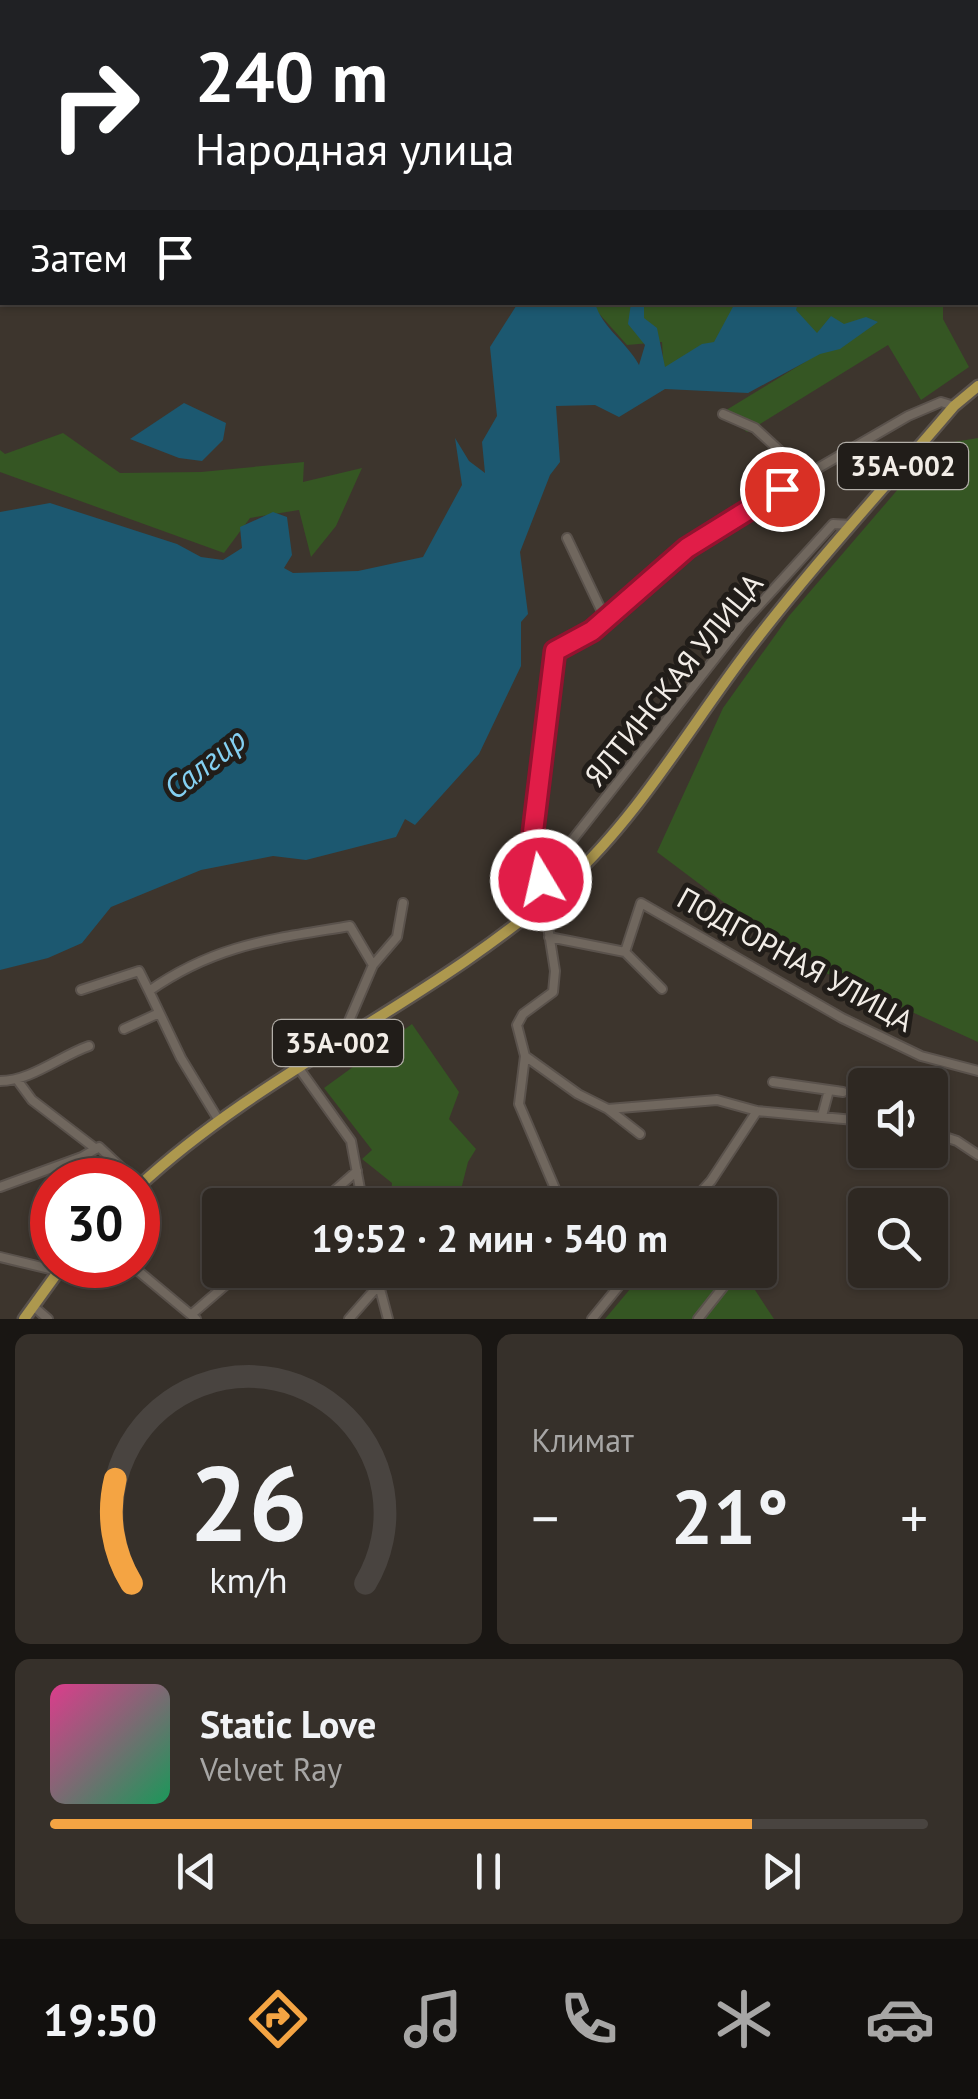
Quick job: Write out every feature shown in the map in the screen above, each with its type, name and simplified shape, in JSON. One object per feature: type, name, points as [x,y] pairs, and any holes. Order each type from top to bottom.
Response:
[{"type":"main road","name":"35А-002","points":[[160,1168],[218,1119],[484,947],[541,902],[607,839],[752,644],[954,406],[978,386]]},
{"type":"main road","points":[[24,1319],[46,1288]]},
{"type":"street","points":[[555,1188],[520,1104],[525,1056],[519,1018],[554,992],[533,832],[555,651],[577,642],[687,548],[908,416],[941,402],[954,406]]},
{"type":"street","points":[[724,414],[755,428],[806,475]]},
{"type":"street","name":"ЯЛТИНСКАЯ УЛИЦА","points":[[541,880],[742,624],[833,524],[852,526]]},
{"type":"street","points":[[566,538],[605,618]]},
{"type":"street","name":"ПОДГОРНАЯ УЛИЦА","points":[[625,952],[642,902],[842,1018],[921,1056],[978,1071]]},
{"type":"street","points":[[352,1034],[349,1021],[373,965],[397,938],[403,903]]},
{"type":"street","points":[[149,991],[213,954],[244,942],[350,926],[373,965]]},
{"type":"street","points":[[549,937],[625,952],[662,989]]},
{"type":"street","points":[[81,990],[139,970],[157,1014],[218,1119]]},
{"type":"street","points":[[124,1028],[157,1014]]},
{"type":"street","points":[[0,1081],[18,1081],[62,1056],[90,1046]]},
{"type":"street","points":[[525,1056],[640,1134]]},
{"type":"street","points":[[298,1067],[351,1141],[360,1188]]},
{"type":"street","points":[[18,1081],[32,1100],[96,1148]]},
{"type":"street","points":[[773,1082],[843,1092]]},
{"type":"street","points":[[822,1116],[829,1090]]},
{"type":"street","points":[[608,1109],[717,1100],[757,1111],[848,1119]]},
{"type":"street","points":[[705,1188],[757,1111]]},
{"type":"street","points":[[948,1137],[978,1155]]},
{"type":"street","points":[[0,1187],[96,1148],[104,1147],[114,1158]]},
{"type":"street","points":[[337,1188],[356,1171]]},
{"type":"street","points":[[0,1257],[30,1262]]},
{"type":"street","points":[[159,1288],[194,1317],[224,1288]]},
{"type":"street","points":[[349,1319],[376,1288]]},
{"type":"street","points":[[379,1288],[388,1319]]},
{"type":"street","points":[[592,1319],[617,1288]]},
{"type":"street","points":[[698,1319],[722,1288]]},
{"type":"street","points":[[33,1306],[48,1319]]},
{"type":"green space","points":[[943,305],[943,319],[969,367],[921,400],[888,345],[747,432],[723,412],[813,357],[785,321],[664,374],[662,342],[627,345],[594,308]]},
{"type":"green space","points":[[63,433],[120,473],[201,472],[304,462],[303,482],[362,468],[336,526],[311,557],[299,510],[250,518],[224,553],[0,472],[0,450],[5,454]]},
{"type":"green space","points":[[978,438],[978,1042],[806,964],[657,852],[723,708],[789,616],[936,445]]},
{"type":"green space","points":[[412,1024],[459,1092],[449,1119],[476,1149],[461,1188],[392,1188],[392,1183],[362,1159],[372,1150],[324,1088]]},
{"type":"green space","points":[[631,1288],[754,1288],[774,1319],[605,1319]]},
{"type":"water","name":"Салгир","points":[[517,305],[596,305],[639,365],[645,345],[628,324],[631,305],[644,305],[644,318],[657,328],[665,367],[702,344],[714,342],[734,305],[797,305],[796,310],[817,333],[831,316],[844,324],[866,317],[878,322],[840,349],[820,354],[748,393],[665,389],[619,417],[595,405],[556,406],[560,462],[550,475],[520,552],[528,614],[521,622],[521,666],[479,754],[415,825],[405,819],[396,837],[306,860],[273,856],[201,870],[111,907],[82,943],[48,958],[0,970],[0,512],[50,503],[177,544],[201,557],[223,560],[242,548],[240,527],[273,512],[287,517],[292,555],[284,568],[293,573],[358,571],[423,557],[462,485],[455,438],[469,461],[485,473],[482,442],[497,416],[490,347]]},
{"type":"water","points":[[184,403],[226,423],[223,440],[202,461],[179,458],[130,439]]},
{"type":"route","points":[[541,880],[533,832],[555,651],[592,631],[687,548],[782,489]]}]
